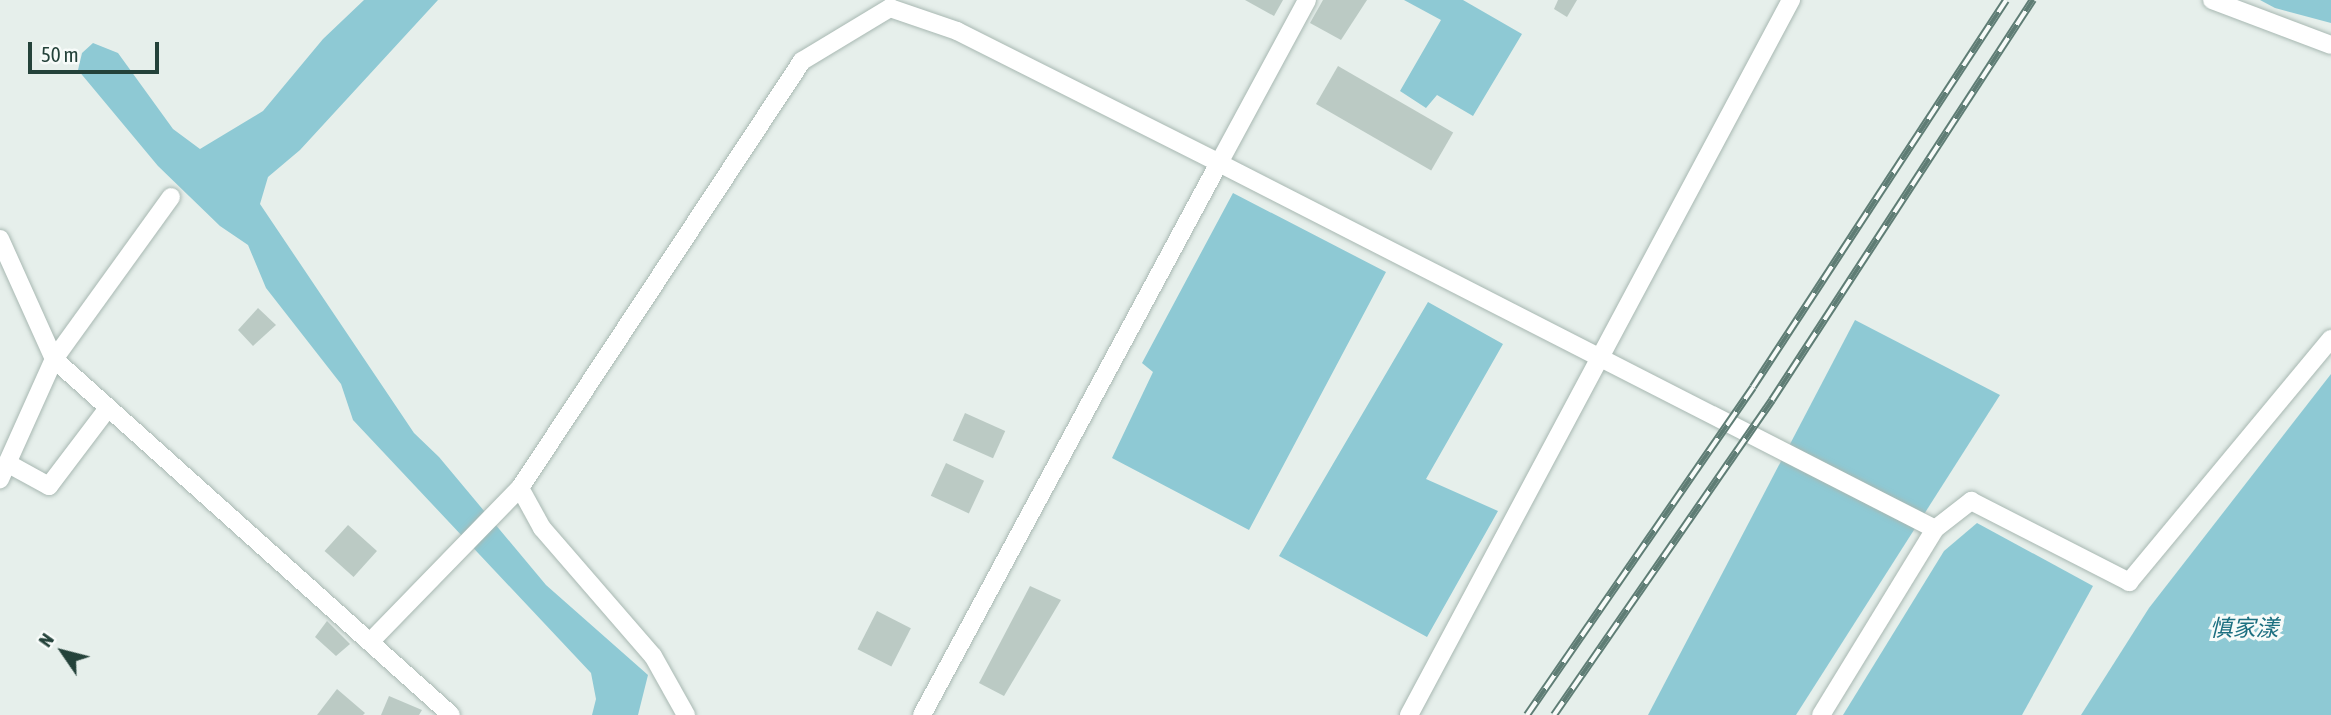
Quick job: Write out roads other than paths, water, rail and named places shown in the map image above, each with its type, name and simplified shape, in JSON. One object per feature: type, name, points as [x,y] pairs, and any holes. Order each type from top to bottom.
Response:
[{"type":"street","points":[[922,715],[1307,0]]},
{"type":"street","points":[[1409,715],[1790,0]]},
{"type":"street","points":[[2212,0],[2331,45]]},
{"type":"street","points":[[370,642],[520,488],[803,61],[890,8],[957,31],[1935,529]]},
{"type":"street","points":[[108,408],[49,486],[4,471],[54,359],[171,197]]},
{"type":"street","points":[[0,239],[54,359],[451,715]]},
{"type":"street","points":[[1821,715],[1935,529],[1971,501],[2129,582],[2331,339]]},
{"type":"street","points":[[520,488],[542,528],[653,656],[686,715]]},
{"type":"water","points":[[364,0],[438,0],[300,150],[268,177],[260,204],[414,433],[439,457],[546,585],[648,675],[638,715],[592,715],[596,699],[591,673],[353,420],[341,384],[266,288],[248,245],[220,226],[158,166],[78,70],[82,53],[93,43],[118,53],[173,129],[200,149],[263,111],[323,39]]},
{"type":"water","points":[[1404,0],[1463,0],[1522,34],[1473,116],[1437,95],[1426,108],[1400,91],[1441,20]]},
{"type":"water","points":[[2260,0],[2331,0],[2331,23],[2275,8]]},
{"type":"water","points":[[1233,193],[1386,272],[1249,530],[1112,458],[1153,372],[1142,363]]},
{"type":"water","points":[[1428,302],[1503,344],[1426,479],[1498,511],[1427,637],[1279,556]]},
{"type":"water","points":[[1855,320],[2000,395],[1796,715],[1648,715]]},
{"type":"water","name":"慎家漾","points":[[2331,374],[2331,715],[2081,715],[2149,608]]},
{"type":"water","points":[[1977,523],[2093,586],[2022,715],[1843,715],[1944,551]]},
{"type":"railway","points":[[1527,715],[1753,387],[2006,0]]},
{"type":"railway","points":[[1554,715],[1772,400],[2033,0]]}]
